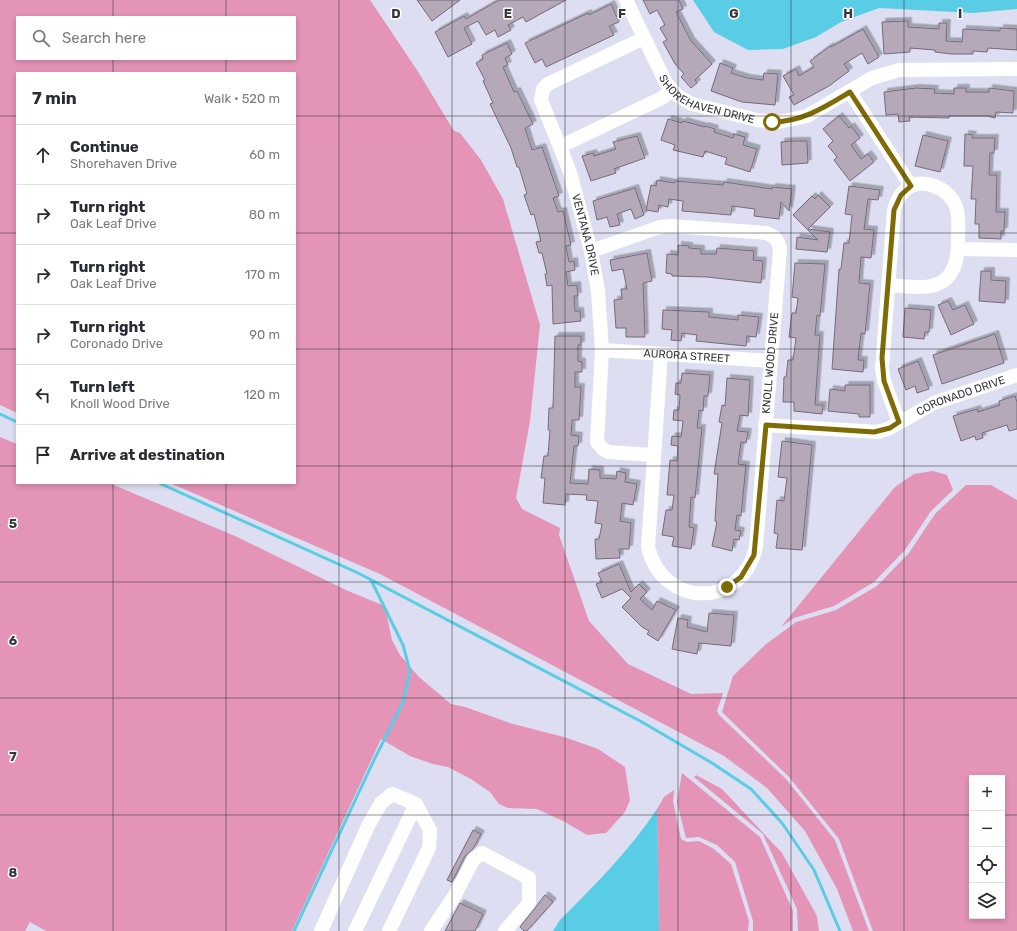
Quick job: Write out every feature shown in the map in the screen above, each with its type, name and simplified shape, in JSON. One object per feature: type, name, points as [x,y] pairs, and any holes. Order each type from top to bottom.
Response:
[{"type":"street","name":"SHOREHAVEN DRIVE","points":[[626,0],[666,83],[672,90],[692,104],[757,120],[779,122],[807,116],[872,78],[899,70],[1017,69]]},
{"type":"street","name":"VENTANA DRIVE","points":[[644,38],[548,84],[543,89],[541,100],[561,146],[581,206],[591,251],[598,299],[602,350],[598,442],[603,449],[608,452],[652,455]]},
{"type":"street","points":[[561,146],[662,98],[672,90]]},
{"type":"street","points":[[850,92],[911,186]]},
{"type":"street","points":[[889,285],[921,288],[938,284],[947,278],[954,268],[958,258],[958,212],[950,197],[933,185],[922,184],[911,186],[901,195],[894,210],[882,368],[884,381],[899,422]]},
{"type":"street","name":"KNOLL WOOD DRIVE","points":[[591,251],[652,229],[671,226],[771,235],[778,242],[780,249],[754,555],[741,577],[719,591],[702,594],[685,591],[663,578],[653,564],[648,547],[647,538],[652,455],[661,354]]},
{"type":"street","points":[[958,249],[1017,250]]},
{"type":"street","name":"AURORA STREET","points":[[602,350],[771,361]]},
{"type":"street","name":"CORONADO DRIVE","points":[[766,425],[874,432],[890,428],[934,403],[1017,374]]},
{"type":"street","points":[[320,931],[368,826],[381,803],[392,794],[416,804],[430,830],[429,848],[389,931]]},
{"type":"street","points":[[355,931],[416,804]]},
{"type":"street","points":[[431,931],[455,895],[473,860],[482,852],[529,878],[528,903],[505,931]]},
{"type":"shaded area","points":[[0,0],[370,0],[417,70],[454,131],[460,133],[481,160],[503,199],[540,325],[530,421],[516,498],[522,509],[560,528],[559,535],[589,621],[628,664],[691,694],[723,693],[717,711],[719,715],[786,779],[835,840],[869,931],[853,931],[837,889],[805,831],[767,788],[724,756],[380,574],[172,484],[296,484],[296,72],[16,72],[16,413],[0,405]]},
{"type":"shaded area","points":[[0,437],[16,444],[16,484],[111,484],[235,536],[348,591],[385,606],[392,640],[400,655],[419,677],[451,704],[465,707],[513,724],[564,737],[598,749],[625,767],[630,800],[625,812],[606,833],[587,835],[563,821],[537,809],[508,808],[499,804],[490,792],[471,779],[448,767],[433,764],[410,756],[381,739],[292,931],[46,931],[30,922],[25,931],[0,931]]},
{"type":"shaded area","points":[[933,471],[947,475],[953,490],[931,511],[905,550],[874,582],[834,606],[794,618],[781,627],[895,487],[914,474]]},
{"type":"shaded area","points":[[966,485],[991,485],[1017,500],[1017,931],[873,931],[839,839],[789,777],[722,712],[733,676],[765,645],[796,622],[836,610],[877,586],[909,553],[935,514]]},
{"type":"shaded area","points":[[682,773],[760,837],[793,911],[793,931],[753,931],[753,921],[735,862],[717,845],[699,837],[686,838],[677,802]]},
{"type":"shaded area","points":[[696,775],[722,789],[782,853],[817,916],[819,931],[798,931],[797,909],[763,834],[694,777]]},
{"type":"shaded area","points":[[674,790],[673,801],[681,839],[687,842],[699,841],[714,849],[731,864],[749,921],[748,931],[659,931],[657,809],[664,797]]},
{"type":"water","points":[[693,0],[1017,0],[1017,9],[974,13],[879,8],[841,22],[816,37],[783,49],[748,50],[714,32]]},
{"type":"water","points":[[657,809],[659,931],[553,931],[560,920],[599,881],[635,839]]},
{"type":"building","points":[[417,0],[460,0],[432,21]]},
{"type":"building","points":[[499,0],[566,0],[526,22],[523,17],[508,25],[511,30],[498,37],[495,30],[486,35],[478,21],[464,28],[472,44],[448,57],[435,32],[464,16],[466,19]]},
{"type":"building","points":[[643,0],[679,0],[683,9],[676,12],[691,41],[712,64],[695,80],[697,83],[691,88],[681,77],[684,74],[675,64],[663,42],[667,40],[660,28],[665,25],[657,10],[650,14]]},
{"type":"building","points":[[611,4],[619,22],[609,26],[614,35],[546,67],[542,59],[535,63],[525,43],[588,13],[589,15]]},
{"type":"building","points":[[908,21],[908,27],[939,29],[939,23],[947,23],[946,41],[962,42],[963,29],[1000,31],[1000,28],[1017,29],[1017,50],[988,48],[987,52],[973,51],[973,54],[951,54],[935,52],[935,50],[910,48],[910,52],[884,54],[882,22]]},
{"type":"building","points":[[863,29],[879,57],[868,64],[862,53],[844,64],[849,71],[829,86],[794,105],[789,97],[794,95],[783,76],[796,69],[799,76],[814,67],[810,61],[830,46],[831,47]]},
{"type":"building","points":[[507,43],[512,54],[505,58],[508,65],[503,67],[514,92],[517,91],[533,124],[525,128],[532,150],[542,147],[559,196],[553,198],[558,212],[563,211],[571,245],[566,246],[569,262],[574,261],[575,270],[566,272],[568,286],[577,285],[578,296],[574,296],[575,311],[580,311],[581,321],[553,324],[552,285],[547,286],[545,274],[547,274],[542,253],[539,253],[536,242],[541,241],[534,214],[531,215],[524,195],[527,194],[519,167],[517,167],[511,148],[490,104],[493,103],[483,81],[485,80],[476,63],[483,59],[482,55]]},
{"type":"building","points":[[720,63],[733,68],[731,73],[747,78],[763,80],[764,73],[778,74],[775,105],[742,102],[711,91]]},
{"type":"building","points":[[916,88],[935,89],[934,93],[954,94],[954,88],[966,88],[966,92],[989,92],[989,88],[1014,91],[1013,113],[996,112],[995,118],[987,116],[949,116],[949,118],[909,117],[910,121],[899,122],[898,114],[886,115],[884,92]]},
{"type":"building","points":[[839,116],[849,128],[851,126],[860,138],[851,145],[861,159],[868,154],[874,162],[850,181],[834,160],[837,157],[828,146],[833,141],[823,129]]},
{"type":"building","points":[[668,119],[682,123],[683,121],[705,126],[715,129],[714,132],[733,138],[734,134],[745,137],[743,145],[757,149],[750,172],[725,164],[727,158],[705,151],[703,157],[673,150],[675,145],[661,140]]},
{"type":"building","points":[[965,134],[973,135],[972,138],[995,138],[994,153],[990,153],[989,175],[997,175],[996,212],[1005,212],[1004,231],[1001,231],[1001,239],[979,238],[979,224],[975,224],[976,199],[971,199],[973,166],[964,166]]},
{"type":"building","points":[[923,135],[948,141],[940,172],[915,166]]},
{"type":"building","points":[[637,136],[645,158],[614,169],[616,173],[591,181],[582,156],[593,153],[594,156],[616,149],[613,142]]},
{"type":"building","points":[[807,141],[808,163],[782,165],[781,142]]},
{"type":"building","points":[[657,180],[674,183],[675,181],[723,185],[724,182],[772,189],[772,187],[792,189],[789,211],[781,202],[779,219],[754,216],[755,209],[732,206],[731,215],[682,211],[683,201],[669,199],[668,207],[659,205],[658,212],[646,210],[651,185],[656,186]]},
{"type":"building","points":[[849,186],[880,190],[878,200],[868,199],[864,229],[874,230],[871,258],[861,257],[859,283],[870,284],[865,334],[861,333],[858,360],[864,360],[863,372],[832,369],[839,269],[841,269],[844,243],[849,243],[852,215],[845,214]]},
{"type":"building","points":[[635,188],[644,215],[635,219],[631,209],[617,214],[620,225],[610,227],[607,217],[597,220],[593,201]]},
{"type":"building","points":[[818,195],[830,207],[808,229],[830,232],[827,252],[796,249],[797,237],[818,240],[793,215],[812,196],[815,199]]},
{"type":"building","points":[[678,245],[701,249],[701,254],[716,254],[717,248],[754,251],[753,260],[763,261],[761,283],[707,277],[672,276],[672,274],[666,273],[667,254],[678,255]]},
{"type":"building","points":[[647,253],[652,281],[643,283],[645,337],[626,337],[626,328],[616,328],[614,300],[622,299],[621,289],[627,289],[623,269],[612,271],[610,260]]},
{"type":"building","points":[[795,263],[825,264],[820,316],[817,315],[815,335],[820,335],[815,405],[823,405],[822,414],[794,411],[794,402],[783,402],[784,377],[786,377],[788,360],[793,360],[796,338],[789,337],[792,313],[796,313],[798,298],[792,297]]},
{"type":"building","points":[[981,271],[991,271],[991,280],[1006,281],[1005,303],[979,301]]},
{"type":"building","points":[[948,301],[953,310],[965,305],[974,324],[951,335],[938,305]]},
{"type":"building","points":[[905,308],[931,310],[929,332],[925,332],[924,339],[903,337]]},
{"type":"building","points":[[663,310],[709,312],[709,317],[738,320],[738,315],[759,317],[756,337],[747,336],[746,346],[696,341],[697,335],[682,333],[681,341],[671,340],[672,330],[662,329]]},
{"type":"building","points":[[995,334],[1004,363],[942,384],[933,355]]},
{"type":"building","points":[[555,336],[581,336],[581,345],[578,345],[578,361],[582,362],[582,372],[575,372],[575,387],[581,387],[579,420],[572,420],[571,435],[579,436],[578,446],[574,446],[570,483],[588,484],[589,469],[600,470],[600,478],[616,479],[617,471],[626,473],[625,482],[637,484],[633,505],[622,503],[620,521],[631,523],[629,549],[619,549],[620,558],[596,559],[595,539],[599,539],[602,524],[595,523],[598,501],[586,500],[587,495],[566,494],[565,505],[543,503],[545,478],[541,478],[544,456],[548,456],[550,430],[548,430],[549,408],[553,408]]},
{"type":"building","points":[[918,361],[929,389],[917,393],[915,386],[906,390],[898,369]]},
{"type":"building","points":[[682,373],[710,375],[708,396],[704,396],[703,411],[699,410],[697,428],[702,428],[695,498],[691,497],[689,527],[694,528],[691,549],[672,546],[674,537],[662,535],[666,510],[672,510],[674,495],[667,495],[670,460],[677,461],[678,446],[671,445],[672,436],[681,437],[683,421],[673,420],[674,410],[679,410],[680,395],[675,394],[676,383],[681,383]]},
{"type":"building","points":[[727,378],[750,380],[748,416],[740,415],[737,431],[748,432],[746,443],[741,442],[738,464],[746,465],[741,516],[737,515],[735,530],[741,531],[739,540],[734,539],[732,551],[712,546],[717,522],[715,521],[718,474],[714,474],[722,423],[719,422],[722,405],[725,406]]},
{"type":"building","points":[[845,385],[870,385],[870,417],[859,417],[859,414],[828,411],[830,389],[845,391]]},
{"type":"building","points":[[1015,396],[1017,402],[1017,429],[1009,431],[1007,425],[982,433],[983,438],[976,440],[975,436],[961,441],[953,416],[977,409],[978,412],[1000,405],[999,401]]},
{"type":"building","points":[[782,441],[812,445],[802,550],[776,548],[778,534],[774,533],[777,500],[784,501],[787,478],[778,477]]},
{"type":"building","points":[[619,564],[631,592],[639,584],[647,592],[640,599],[652,610],[657,601],[676,610],[658,641],[647,634],[649,631],[642,627],[622,607],[631,598],[622,589],[602,598],[596,584],[602,582],[598,573]]},
{"type":"building","points":[[709,613],[734,615],[731,646],[699,643],[697,654],[672,649],[678,618],[688,620],[687,627],[707,632]]},
{"type":"building","points":[[473,830],[481,834],[473,849],[465,856],[452,882],[447,880]]},
{"type":"building","points":[[545,895],[553,902],[527,931],[524,931],[520,927]]},
{"type":"building","points":[[460,903],[483,914],[475,931],[445,931]]},
{"type":"waterway","points":[[0,414],[16,422]]},
{"type":"waterway","points":[[161,484],[358,573],[642,722],[712,763],[751,789],[782,823],[814,870],[840,931]]},
{"type":"waterway","points":[[294,931],[374,760],[403,702],[410,671],[403,645],[371,580]]},
{"type":"route","points":[[727,587],[741,577],[751,563],[754,555],[766,425],[878,432],[890,428],[899,422],[884,381],[882,358],[894,210],[901,195],[911,186],[850,92],[807,116],[793,120],[772,122]]}]
